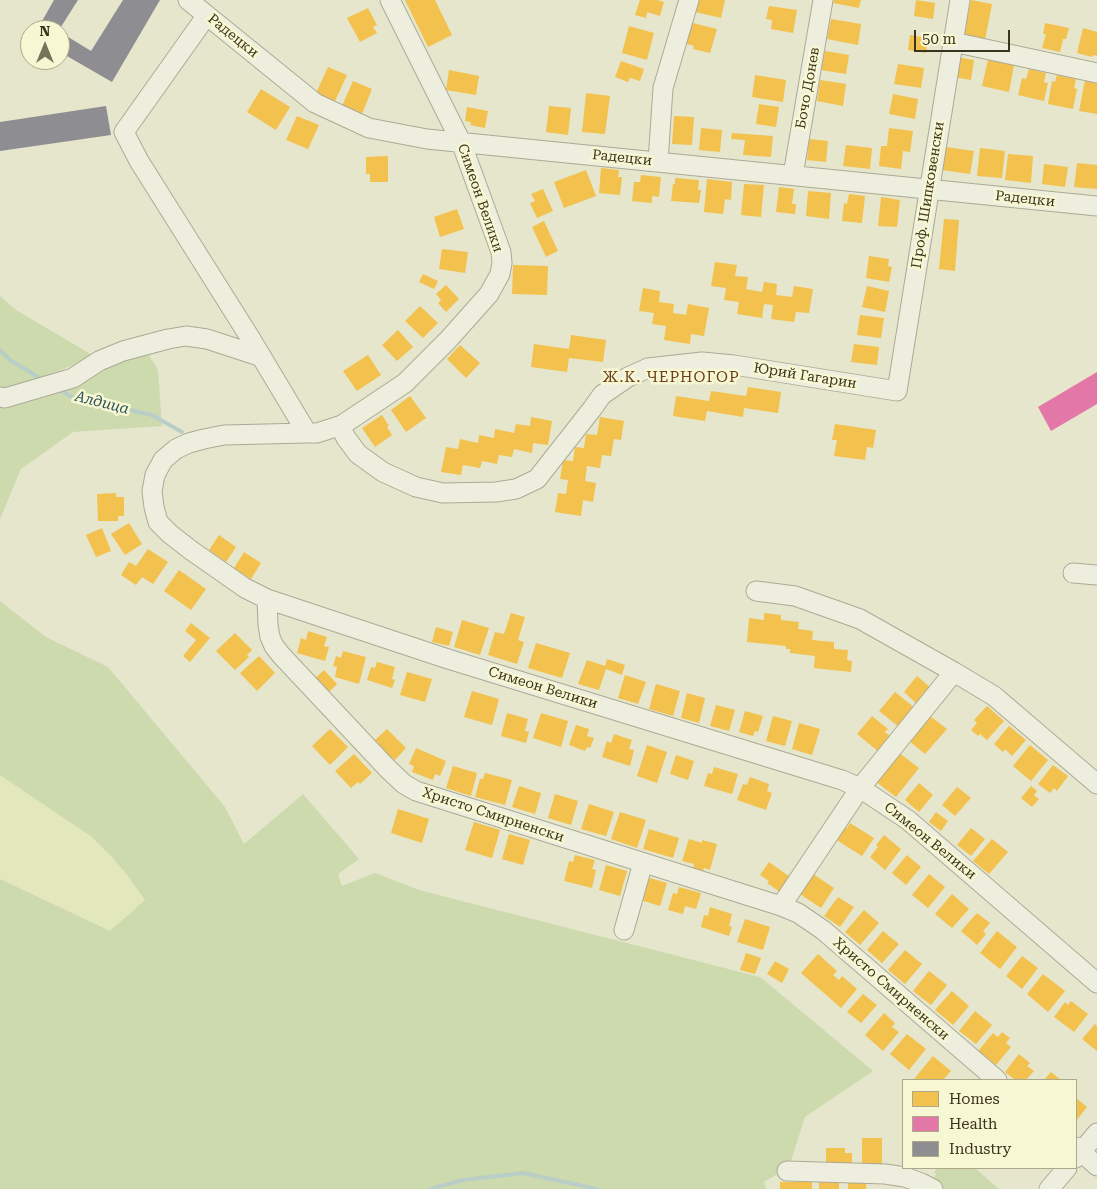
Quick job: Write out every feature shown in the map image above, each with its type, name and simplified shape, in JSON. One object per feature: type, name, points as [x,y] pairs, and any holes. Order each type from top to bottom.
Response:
[{"type":"street","name":"Радецки","points":[[188,0],[315,103],[369,128],[427,139],[1097,206]]},
{"type":"street","name":"Симеон Велики","points":[[390,0],[461,142],[499,246],[502,263],[500,274],[492,289],[477,307],[448,340],[405,383],[340,426],[307,433],[224,435],[204,438],[176,450],[163,460],[155,475],[152,491],[158,522],[170,534],[200,557],[245,588],[267,599],[448,659],[832,777],[860,788],[908,820],[1097,983]]},
{"type":"street","points":[[658,162],[663,88],[689,0]]},
{"type":"street","name":"Бочо Донев","points":[[793,175],[823,0]]},
{"type":"street","name":"Проф. Шипковенски","points":[[897,391],[960,0]]},
{"type":"street","points":[[207,15],[124,132],[139,161],[262,357],[307,433]]},
{"type":"street","points":[[953,42],[1097,72]]},
{"type":"street","points":[[0,397],[5,398],[73,378],[99,361],[123,351],[186,336],[207,339],[262,357]]},
{"type":"street","name":"Юрий Гагарин","points":[[340,426],[358,454],[383,472],[416,488],[443,493],[496,492],[516,489],[537,479],[602,395],[628,376],[648,368],[702,362],[734,365],[897,391]]},
{"type":"street","points":[[1073,573],[1097,575]]},
{"type":"street","points":[[756,591],[795,596],[860,619],[954,672],[994,696],[1097,784]]},
{"type":"street","name":"Христо Смирненски","points":[[267,599],[268,625],[274,646],[404,784],[416,791],[798,913],[823,930],[996,1079]]},
{"type":"street","points":[[781,906],[860,788],[954,672]]},
{"type":"street","points":[[624,930],[643,863]]},
{"type":"street","points":[[1097,1133],[1078,1152],[1097,1166]]},
{"type":"street","points":[[787,1171],[884,1174],[905,1177],[933,1189]]},
{"type":"green space","points":[[0,296],[16,310],[94,356],[16,389],[0,391]]},
{"type":"green space","points":[[141,342],[158,370],[162,426],[73,432],[21,469],[0,519],[0,401],[45,398],[50,390]]},
{"type":"green space","points":[[0,601],[46,637],[108,667],[225,807],[244,844],[303,794],[359,859],[338,874],[342,886],[375,873],[419,890],[760,977],[873,1071],[805,1117],[789,1167],[764,1182],[766,1189],[0,1189],[0,879],[110,931],[145,900],[128,876],[92,837],[0,775]]},
{"type":"green space","points":[[0,775],[92,837],[128,876],[145,900],[110,932],[0,879]]},
{"type":"green space","points":[[937,1169],[976,1169],[999,1189],[944,1189],[936,1184],[934,1179],[936,1174],[934,1172]]},
{"type":"building: Homes","points":[[405,0],[435,0],[452,35],[428,47]]},
{"type":"building: Homes","points":[[640,0],[664,2],[660,16],[647,12],[646,18],[635,15]]},
{"type":"building: Homes","points":[[698,0],[725,0],[721,18],[695,12]]},
{"type":"building: Homes","points":[[834,0],[861,0],[859,8],[833,3]]},
{"type":"building: Homes","points":[[916,0],[935,3],[933,19],[914,16]]},
{"type":"building: Homes","points":[[971,0],[992,4],[985,40],[964,36]]},
{"type":"building: Homes","points":[[769,6],[797,10],[793,33],[771,29],[772,20],[766,19]]},
{"type":"building: Homes","points":[[368,8],[377,25],[373,27],[377,33],[360,42],[347,18]]},
{"type":"building: Homes","points":[[831,19],[861,24],[858,45],[827,39]]},
{"type":"building: Homes","points":[[689,22],[717,29],[710,53],[693,49],[694,46],[684,43]]},
{"type":"building: Homes","points":[[1045,23],[1069,28],[1066,39],[1063,39],[1060,52],[1042,48],[1046,34],[1043,34]]},
{"type":"building: Homes","points":[[629,26],[654,33],[647,60],[622,53]]},
{"type":"building: Homes","points":[[1083,28],[1097,32],[1097,56],[1093,55],[1092,57],[1077,53]]},
{"type":"building: Homes","points":[[910,35],[928,38],[926,53],[908,50]]},
{"type":"building: Homes","points":[[825,51],[849,55],[846,74],[821,70]]},
{"type":"building: Homes","points":[[957,57],[974,60],[971,80],[953,77]]},
{"type":"building: Homes","points":[[988,60],[1014,65],[1009,92],[982,86]]},
{"type":"building: Homes","points":[[621,61],[644,69],[640,81],[630,78],[628,82],[615,77]]},
{"type":"building: Homes","points":[[898,64],[924,68],[921,88],[894,84]]},
{"type":"building: Homes","points":[[328,67],[347,75],[335,101],[316,93]]},
{"type":"building: Homes","points":[[1029,69],[1046,73],[1044,82],[1048,83],[1044,101],[1018,95],[1022,78],[1026,79]]},
{"type":"building: Homes","points":[[449,70],[479,76],[476,95],[446,90]]},
{"type":"building: Homes","points":[[755,75],[786,80],[783,102],[752,97]]},
{"type":"building: Homes","points":[[1057,75],[1076,79],[1074,88],[1077,89],[1073,109],[1048,104],[1052,81],[1055,82]]},
{"type":"building: Homes","points":[[820,80],[846,84],[843,106],[817,101]]},
{"type":"building: Homes","points":[[1085,80],[1097,82],[1097,114],[1079,111]]},
{"type":"building: Homes","points":[[353,81],[372,89],[362,114],[342,106]]},
{"type":"building: Homes","points":[[261,89],[290,107],[276,130],[247,112]]},
{"type":"building: Homes","points":[[586,93],[610,96],[605,134],[582,132]]},
{"type":"building: Homes","points":[[893,94],[918,99],[915,119],[889,114]]},
{"type":"building: Homes","points":[[759,104],[779,107],[776,127],[756,124]]},
{"type":"building: Homes","points":[[549,106],[571,108],[568,135],[546,132]]},
{"type":"building: Homes","points":[[467,107],[488,111],[485,128],[470,125],[471,122],[465,121]]},
{"type":"building: Homes","points":[[297,116],[319,125],[308,149],[286,140]]},
{"type":"building: Homes","points":[[674,116],[694,117],[692,145],[672,144]]},
{"type":"building: Homes","points":[[701,128],[722,130],[720,152],[699,150]]},
{"type":"building: Homes","points":[[889,128],[913,131],[910,152],[903,151],[901,169],[879,166],[881,146],[887,146]]},
{"type":"building: Homes","points":[[732,133],[773,136],[771,157],[743,155],[745,140],[731,139]]},
{"type":"building: Homes","points":[[809,139],[828,141],[826,162],[807,160]]},
{"type":"building: Homes","points":[[846,145],[872,148],[870,169],[843,166]]},
{"type":"building: Homes","points":[[946,147],[974,151],[970,174],[942,170]]},
{"type":"building: Homes","points":[[980,148],[1005,151],[1002,178],[977,176]]},
{"type":"building: Homes","points":[[1008,154],[1033,156],[1031,183],[1005,180]]},
{"type":"building: Homes","points":[[388,156],[388,182],[370,182],[370,174],[366,174],[366,157]]},
{"type":"building: Homes","points":[[1077,163],[1097,165],[1097,189],[1074,187]]},
{"type":"building: Homes","points":[[1044,164],[1068,167],[1065,187],[1042,184]]},
{"type":"building: Homes","points":[[601,168],[619,170],[618,177],[622,177],[620,195],[599,193]]},
{"type":"building: Homes","points":[[586,170],[596,196],[564,208],[554,182]]},
{"type":"building: Homes","points":[[641,175],[661,177],[659,197],[652,196],[652,203],[632,201],[634,182],[640,182]]},
{"type":"building: Homes","points":[[675,178],[699,180],[698,190],[701,190],[699,203],[671,201]]},
{"type":"building: Homes","points":[[707,179],[732,182],[731,200],[725,199],[723,214],[704,212]]},
{"type":"building: Homes","points":[[744,184],[764,185],[761,217],[741,215]]},
{"type":"building: Homes","points":[[779,187],[794,189],[792,204],[796,204],[795,214],[776,212]]},
{"type":"building: Homes","points":[[543,189],[553,211],[537,218],[530,203],[535,201],[531,194]]},
{"type":"building: Homes","points":[[808,191],[831,193],[829,219],[806,216]]},
{"type":"building: Homes","points":[[849,194],[865,196],[862,223],[842,221],[844,203],[847,204]]},
{"type":"building: Homes","points":[[881,197],[900,200],[897,227],[878,226]]},
{"type":"building: Homes","points":[[457,209],[464,229],[440,237],[434,217]]},
{"type":"building: Homes","points":[[944,219],[959,220],[955,271],[939,269]]},
{"type":"building: Homes","points":[[544,221],[558,251],[546,257],[532,227]]},
{"type":"building: Homes","points":[[442,249],[468,252],[465,273],[439,269]]},
{"type":"building: Homes","points":[[869,256],[889,259],[888,266],[892,267],[889,282],[866,278]]},
{"type":"building: Homes","points":[[715,262],[737,265],[735,276],[748,277],[746,289],[762,292],[764,282],[777,284],[776,295],[792,297],[794,286],[813,289],[809,313],[796,312],[794,322],[771,319],[773,305],[764,304],[762,318],[737,314],[739,302],[724,300],[726,288],[711,286]]},
{"type":"building: Homes","points":[[513,265],[548,266],[547,295],[512,294]]},
{"type":"building: Homes","points":[[423,274],[438,281],[434,289],[419,282]]},
{"type":"building: Homes","points":[[446,285],[459,299],[446,312],[438,303],[441,300],[436,294]]},
{"type":"building: Homes","points":[[867,286],[889,291],[885,312],[862,307]]},
{"type":"building: Homes","points":[[643,288],[660,291],[659,302],[674,304],[673,313],[686,315],[688,304],[709,308],[704,336],[691,334],[690,344],[664,340],[666,326],[652,324],[654,313],[639,311]]},
{"type":"building: Homes","points":[[420,306],[438,323],[423,338],[405,321]]},
{"type":"building: Homes","points":[[860,315],[884,318],[881,338],[857,335]]},
{"type":"building: Homes","points":[[398,330],[413,347],[397,361],[382,345]]},
{"type":"building: Homes","points":[[571,335],[606,340],[603,362],[569,358],[567,372],[531,367],[534,344],[569,349]]},
{"type":"building: Homes","points":[[854,344],[879,347],[877,365],[851,362]]},
{"type":"building: Homes","points":[[460,345],[480,363],[466,378],[447,359]]},
{"type":"building: Homes","points":[[368,355],[381,375],[357,391],[343,371]]},
{"type":"building: Homes","points":[[748,387],[781,392],[778,413],[744,408],[743,417],[707,411],[705,421],[673,416],[676,396],[709,401],[711,391],[746,396]]},
{"type":"building: Homes","points":[[410,396],[426,418],[406,432],[391,410]]},
{"type":"building: Homes","points":[[382,415],[392,435],[375,447],[362,428]]},
{"type":"building: Homes","points":[[531,417],[552,421],[548,445],[533,443],[532,453],[514,449],[512,457],[499,455],[497,464],[482,461],[480,468],[463,465],[461,475],[441,472],[446,447],[458,449],[460,439],[478,443],[479,435],[494,438],[495,429],[514,433],[516,424],[530,426]]},
{"type":"building: Homes","points":[[600,417],[624,421],[621,440],[614,439],[611,456],[602,455],[600,468],[587,466],[585,481],[596,483],[593,502],[583,500],[581,516],[555,512],[558,493],[566,494],[568,480],[560,479],[563,460],[573,461],[575,447],[584,448],[586,434],[597,435]]},
{"type":"building: Homes","points":[[835,424],[876,430],[873,448],[867,447],[865,460],[834,456],[837,440],[832,440]]},
{"type":"building: Homes","points":[[116,493],[116,497],[124,497],[124,516],[118,516],[118,521],[98,521],[97,494]]},
{"type":"building: Homes","points":[[129,523],[142,544],[125,555],[111,534]]},
{"type":"building: Homes","points":[[102,528],[111,551],[96,557],[86,535]]},
{"type":"building: Homes","points":[[219,535],[236,547],[226,562],[209,550]]},
{"type":"building: Homes","points":[[148,549],[168,562],[153,584],[142,577],[136,585],[121,575],[129,562],[136,566]]},
{"type":"building: Homes","points":[[244,552],[261,563],[251,579],[234,568]]},
{"type":"building: Homes","points":[[179,570],[206,589],[191,610],[164,591]]},
{"type":"building: Homes","points":[[511,613],[525,617],[518,640],[524,642],[517,664],[488,655],[495,632],[504,634]]},
{"type":"building: Homes","points":[[764,613],[781,615],[781,620],[799,622],[798,629],[813,631],[812,640],[834,642],[834,649],[848,650],[847,660],[852,661],[851,672],[814,668],[815,656],[790,653],[790,649],[786,649],[786,646],[747,642],[749,618],[764,620]]},
{"type":"building: Homes","points":[[462,620],[489,628],[480,655],[454,647]]},
{"type":"building: Homes","points":[[191,623],[210,638],[190,662],[183,656],[196,640],[185,631]]},
{"type":"building: Homes","points":[[436,627],[453,632],[449,646],[432,642]]},
{"type":"building: Homes","points":[[308,631],[327,637],[324,646],[329,647],[325,661],[297,653],[301,638],[306,640]]},
{"type":"building: Homes","points":[[235,633],[252,650],[247,655],[249,657],[235,670],[216,651]]},
{"type":"building: Homes","points":[[536,643],[570,653],[562,678],[528,668]]},
{"type":"building: Homes","points":[[343,651],[366,657],[359,684],[335,677],[337,667],[333,666],[336,656],[341,658]]},
{"type":"building: Homes","points":[[259,656],[275,673],[257,691],[240,673]]},
{"type":"building: Homes","points":[[607,659],[625,665],[622,675],[606,669],[599,690],[578,684],[587,660],[605,666]]},
{"type":"building: Homes","points":[[377,662],[395,667],[392,679],[395,680],[392,688],[367,680],[371,667],[375,668]]},
{"type":"building: Homes","points":[[324,670],[337,684],[325,696],[311,682]]},
{"type":"building: Homes","points":[[407,672],[432,679],[425,702],[400,695]]},
{"type":"building: Homes","points":[[625,675],[646,682],[638,704],[618,698]]},
{"type":"building: Homes","points":[[917,676],[932,689],[918,705],[904,692]]},
{"type":"building: Homes","points":[[656,684],[680,691],[673,716],[649,709]]},
{"type":"building: Homes","points":[[472,691],[499,699],[492,725],[464,717]]},
{"type":"building: Homes","points":[[895,692],[915,708],[899,727],[879,711]]},
{"type":"building: Homes","points":[[687,693],[705,698],[699,723],[681,718]]},
{"type":"building: Homes","points":[[716,705],[735,710],[729,731],[710,726]]},
{"type":"building: Homes","points":[[987,706],[1004,721],[987,740],[971,730],[977,723],[974,720]]},
{"type":"building: Homes","points":[[745,711],[763,716],[758,732],[755,731],[753,736],[739,732]]},
{"type":"building: Homes","points":[[507,713],[528,719],[525,731],[529,732],[526,743],[501,736]]},
{"type":"building: Homes","points":[[541,713],[568,721],[561,747],[533,738]]},
{"type":"building: Homes","points":[[773,716],[792,721],[785,746],[766,741]]},
{"type":"building: Homes","points":[[872,716],[888,729],[885,732],[891,737],[879,752],[857,734]]},
{"type":"building: Homes","points":[[930,716],[947,729],[925,754],[909,741]]},
{"type":"building: Homes","points":[[799,723],[820,729],[812,755],[792,749]]},
{"type":"building: Homes","points":[[576,725],[589,729],[587,736],[594,738],[590,748],[587,747],[585,751],[569,745]]},
{"type":"building: Homes","points":[[1009,726],[1026,740],[1012,756],[1005,749],[1003,752],[994,744]]},
{"type":"building: Homes","points":[[330,729],[348,747],[330,765],[312,746]]},
{"type":"building: Homes","points":[[387,729],[406,748],[395,760],[391,757],[387,760],[375,747],[379,743],[375,740]]},
{"type":"building: Homes","points":[[614,734],[632,740],[629,749],[634,750],[630,766],[602,757],[607,741],[611,743]]},
{"type":"building: Homes","points":[[647,745],[667,752],[657,783],[637,776]]},
{"type":"building: Homes","points":[[1030,745],[1048,760],[1031,781],[1013,766]]},
{"type":"building: Homes","points":[[416,748],[446,761],[440,776],[435,774],[433,780],[412,772],[414,766],[409,764]]},
{"type":"building: Homes","points":[[898,752],[919,768],[896,797],[875,781]]},
{"type":"building: Homes","points":[[354,754],[372,773],[360,784],[358,782],[351,788],[335,771]]},
{"type":"building: Homes","points":[[676,755],[694,761],[688,780],[670,774]]},
{"type":"building: Homes","points":[[1053,765],[1068,776],[1057,791],[1054,788],[1050,793],[1038,784]]},
{"type":"building: Homes","points":[[453,766],[477,773],[471,796],[446,788]]},
{"type":"building: Homes","points":[[714,767],[738,774],[732,794],[704,786],[708,773],[712,774]]},
{"type":"building: Homes","points":[[485,773],[512,780],[505,805],[475,797],[480,779],[483,779]]},
{"type":"building: Homes","points":[[750,777],[769,784],[767,791],[772,793],[766,810],[737,800],[743,784],[747,785]]},
{"type":"building: Homes","points":[[919,783],[933,795],[919,812],[905,800]]},
{"type":"building: Homes","points":[[519,786],[541,793],[535,814],[512,807]]},
{"type":"building: Homes","points":[[1031,786],[1037,791],[1034,795],[1039,799],[1032,807],[1021,798]]},
{"type":"building: Homes","points":[[957,787],[971,798],[955,816],[942,805]]},
{"type":"building: Homes","points":[[555,794],[578,801],[571,825],[548,818]]},
{"type":"building: Homes","points":[[589,804],[614,812],[606,836],[581,829]]},
{"type":"building: Homes","points":[[398,809],[429,819],[422,843],[391,833]]},
{"type":"building: Homes","points":[[620,812],[646,820],[637,848],[611,839]]},
{"type":"building: Homes","points":[[936,812],[948,821],[941,831],[929,822]]},
{"type":"building: Homes","points":[[474,822],[500,830],[492,858],[465,850]]},
{"type":"building: Homes","points":[[850,823],[874,838],[862,856],[835,839],[841,824],[847,828]]},
{"type":"building: Homes","points":[[971,828],[985,839],[971,856],[957,845]]},
{"type":"building: Homes","points":[[649,829],[679,838],[673,858],[643,849]]},
{"type":"building: Homes","points":[[509,834],[530,840],[523,865],[502,859]]},
{"type":"building: Homes","points":[[884,835],[901,849],[885,870],[870,857]]},
{"type":"building: Homes","points":[[689,839],[702,843],[702,840],[717,844],[710,870],[704,868],[703,871],[693,868],[694,864],[682,861]]},
{"type":"building: Homes","points":[[992,839],[1008,852],[989,874],[973,861]]},
{"type":"building: Homes","points":[[575,855],[595,860],[592,869],[596,870],[592,888],[564,881],[569,861],[573,862]]},
{"type":"building: Homes","points":[[907,855],[921,867],[906,885],[892,873]]},
{"type":"building: Homes","points":[[769,862],[790,877],[780,892],[767,883],[769,881],[760,875]]},
{"type":"building: Homes","points":[[606,865],[627,871],[620,896],[599,890]]},
{"type":"building: Homes","points":[[810,872],[834,888],[821,908],[797,892]]},
{"type":"building: Homes","points":[[929,874],[945,887],[928,908],[912,895]]},
{"type":"building: Homes","points":[[643,876],[667,883],[660,906],[637,899]]},
{"type":"building: Homes","points":[[679,887],[701,893],[696,909],[685,906],[683,914],[668,910],[673,893],[677,894]]},
{"type":"building: Homes","points":[[952,894],[969,909],[952,928],[935,914]]},
{"type":"building: Homes","points":[[838,897],[854,907],[840,927],[824,916]]},
{"type":"building: Homes","points":[[710,907],[732,914],[729,926],[732,927],[729,936],[701,927],[704,915],[708,916]]},
{"type":"building: Homes","points":[[864,910],[879,923],[860,945],[845,932]]},
{"type":"building: Homes","points":[[977,913],[990,923],[983,931],[986,934],[977,945],[961,931]]},
{"type":"building: Homes","points":[[745,919],[770,927],[763,950],[737,942]]},
{"type":"building: Homes","points":[[883,931],[899,944],[882,963],[867,950]]},
{"type":"building: Homes","points":[[997,931],[1017,947],[1000,969],[980,953]]},
{"type":"building: Homes","points":[[905,950],[922,964],[905,984],[888,970]]},
{"type":"building: Homes","points":[[746,953],[761,958],[755,974],[740,970]]},
{"type":"building: Homes","points":[[818,954],[837,971],[833,975],[839,980],[842,976],[857,989],[841,1008],[801,973]]},
{"type":"building: Homes","points":[[1022,956],[1038,968],[1022,989],[1006,976]]},
{"type":"building: Homes","points":[[775,961],[789,969],[782,983],[767,974]]},
{"type":"building: Homes","points":[[929,971],[947,985],[931,1005],[913,991]]},
{"type":"building: Homes","points":[[1043,974],[1065,991],[1048,1012],[1027,994]]},
{"type":"building: Homes","points":[[952,991],[969,1006],[953,1025],[935,1010]]},
{"type":"building: Homes","points":[[863,994],[877,1005],[861,1023],[847,1012]]},
{"type":"building: Homes","points":[[1071,1001],[1088,1014],[1074,1032],[1054,1017],[1065,1002],[1068,1005]]},
{"type":"building: Homes","points":[[975,1011],[992,1025],[976,1044],[959,1031]]},
{"type":"building: Homes","points":[[884,1013],[895,1023],[892,1027],[899,1032],[883,1051],[865,1035]]},
{"type":"building: Homes","points":[[1095,1024],[1097,1026],[1097,1051],[1082,1039]]},
{"type":"building: Homes","points":[[1002,1032],[1010,1038],[1006,1043],[1011,1047],[996,1065],[978,1051],[993,1033],[998,1037]]},
{"type":"building: Homes","points":[[907,1034],[926,1049],[909,1070],[890,1054]]},
{"type":"building: Homes","points":[[1019,1054],[1030,1063],[1027,1066],[1034,1071],[1027,1079],[1014,1079],[1005,1072]]},
{"type":"building: Homes","points":[[933,1056],[951,1071],[944,1079],[914,1079]]},
{"type":"building: Homes","points":[[1051,1072],[1060,1079],[1045,1079]]},
{"type":"building: Homes","points":[[1077,1099],[1087,1107],[1077,1120]]},
{"type":"building: Homes","points":[[862,1138],[882,1138],[882,1165],[862,1165]]},
{"type":"building: Homes","points":[[826,1148],[845,1148],[845,1153],[852,1153],[852,1170],[826,1170]]},
{"type":"building: Homes","points":[[780,1182],[812,1182],[812,1189],[780,1189]]},
{"type":"building: Homes","points":[[819,1182],[839,1183],[839,1189],[819,1189]]},
{"type":"building: Homes","points":[[848,1183],[866,1183],[866,1189],[848,1189]]},
{"type":"building: Health","points":[[1097,372],[1097,404],[1051,431],[1038,407]]},
{"type":"building: Industry","points":[[54,0],[78,0],[65,20],[43,20]]},
{"type":"building: Industry","points":[[123,0],[160,0],[112,82],[70,58],[70,38],[91,51]]},
{"type":"building: Industry","points":[[106,106],[111,135],[0,151],[0,122]]},
{"type":"waterway","name":"Алдица","points":[[0,350],[10,360],[43,380]]},
{"type":"waterway","name":"Алдица","points":[[58,389],[74,398],[152,415],[182,432]]},
{"type":"waterway","points":[[430,1189],[463,1180],[523,1173],[597,1189]]},
{"type":"district","name":"Ж.К. ЧЕРНОГОР","points":[[671,378]]}]
